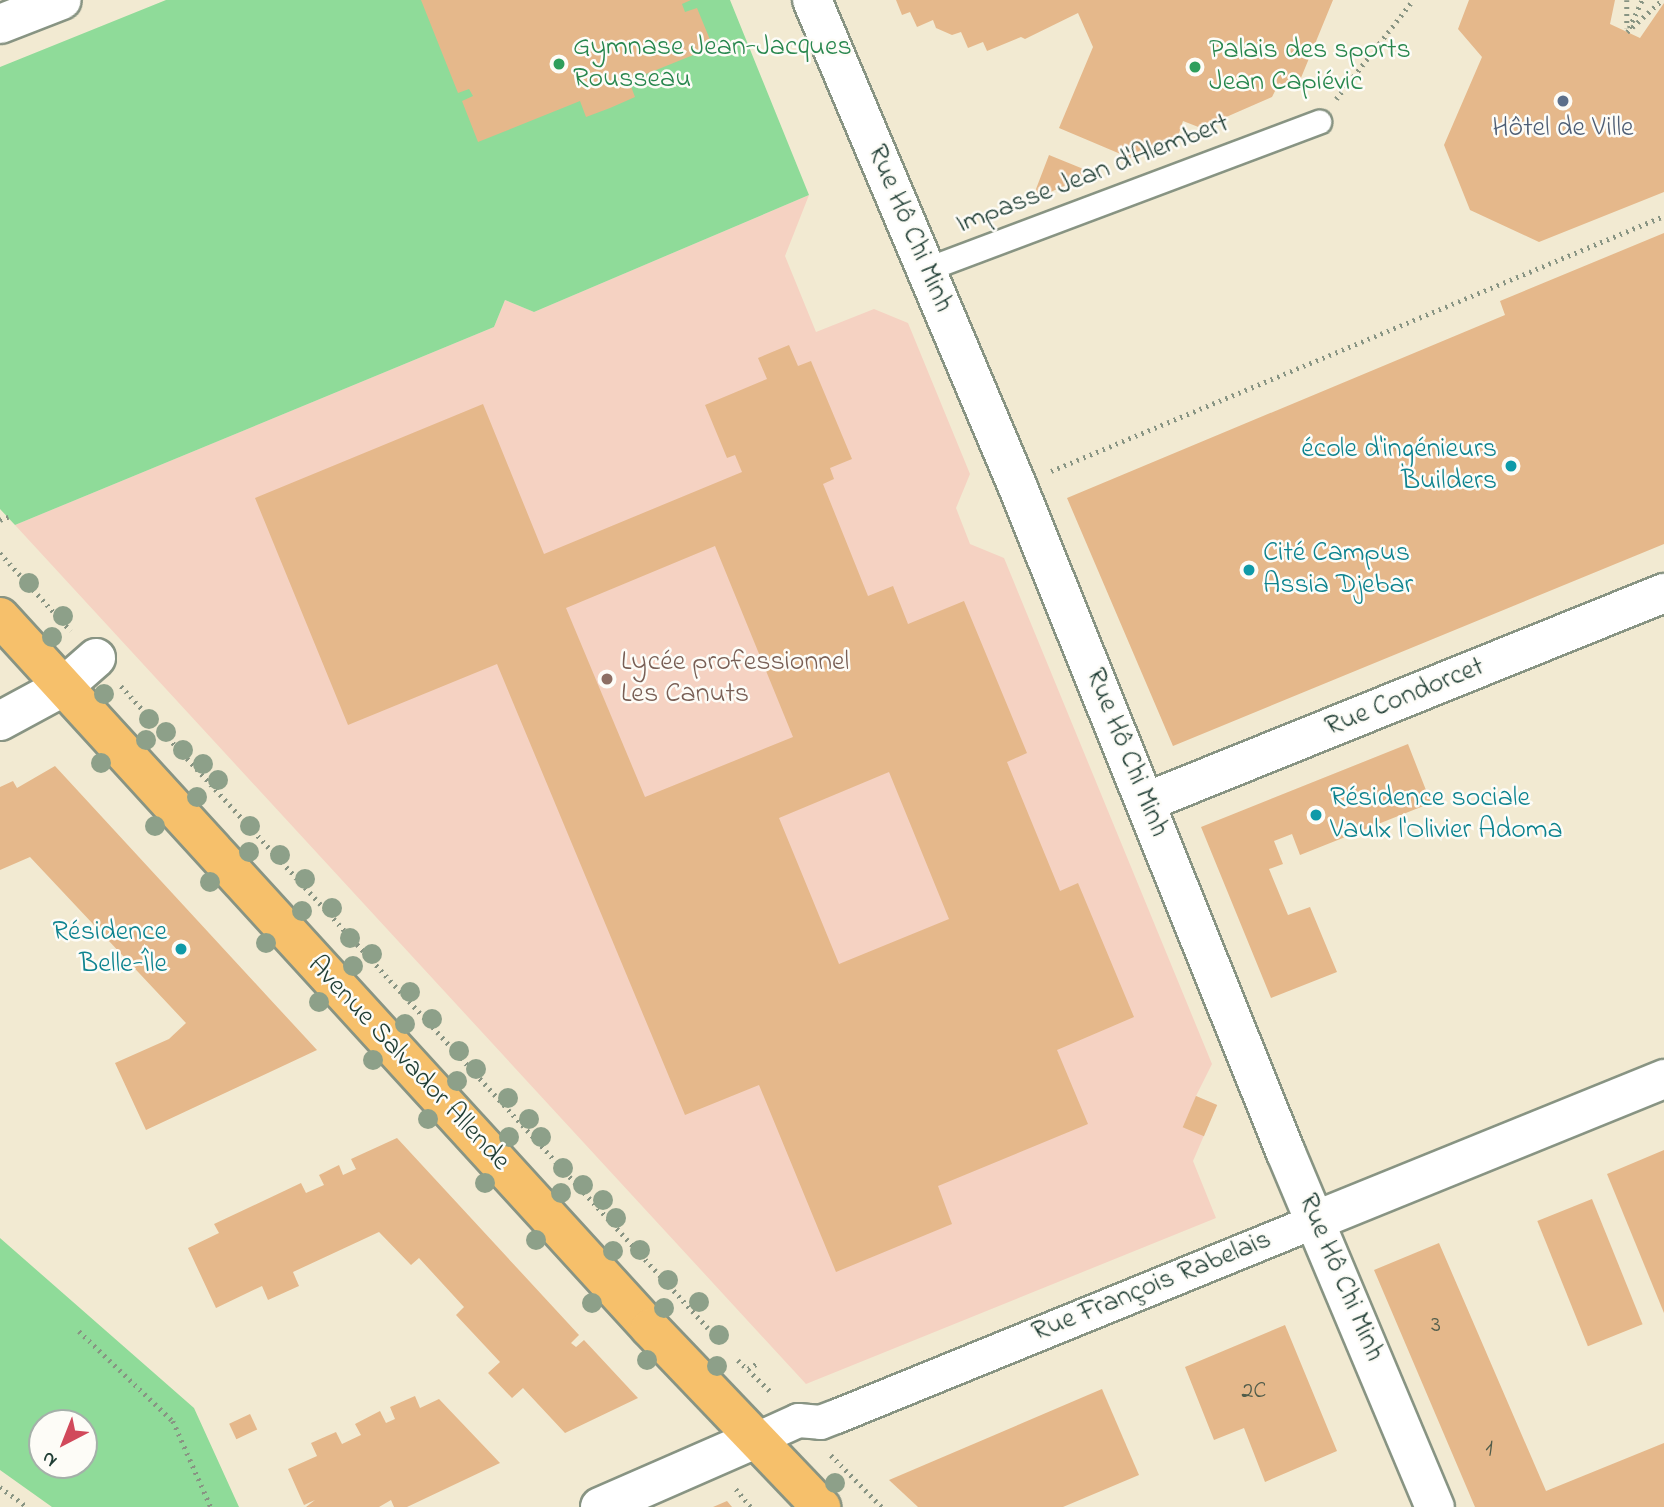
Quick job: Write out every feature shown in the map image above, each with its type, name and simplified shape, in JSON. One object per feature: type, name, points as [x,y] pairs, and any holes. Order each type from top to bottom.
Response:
[{"type":"main road","name":"Avenue Salvador Allende","points":[[0,617],[821,1507]]},
{"type":"street","points":[[0,24],[62,0]]},
{"type":"street","name":"Rue Hô Chi Minh","points":[[812,0],[928,269],[1286,1153],[1317,1220],[1435,1507]]},
{"type":"street","name":"Rue Condorcet","points":[[1146,802],[1664,593]]},
{"type":"street","points":[[0,721],[63,687],[96,658]]},
{"type":"street","name":"Rue François Rabelais","points":[[756,1438],[798,1420],[820,1422],[836,1416],[1664,1079]]},
{"type":"street","points":[[600,1507],[756,1438]]},
{"type":"lane","name":"Impasse Jean d'Alembert","points":[[928,269],[1319,121]]},
{"type":"path","points":[[1319,121],[1413,0]]},
{"type":"path","points":[[1627,0],[1627,32]]},
{"type":"path","points":[[1627,32],[1642,0]]},
{"type":"path","points":[[1627,32],[1662,0]]},
{"type":"path","points":[[1017,485],[1664,216]]},
{"type":"path","points":[[0,520],[8,517]]},
{"type":"path","points":[[0,553],[713,1334]]},
{"type":"path","points":[[79,1331],[173,1422],[211,1507]]},
{"type":"path","points":[[731,1354],[882,1507]]},
{"type":"path","points":[[0,1487],[28,1507]]},
{"type":"shaded area","name":"Lycée professionnel Les Canuts","points":[[809,195],[785,256],[816,332],[874,309],[908,323],[970,474],[956,508],[970,544],[1004,558],[1212,1064],[1196,1096],[1217,1105],[1193,1161],[1216,1218],[806,1384],[15,525],[494,327],[505,300],[534,312]]},
{"type":"green space","points":[[166,0],[730,0],[809,195],[534,312],[505,300],[494,327],[15,525],[0,509],[0,67]]},
{"type":"green space","points":[[0,1238],[194,1408],[239,1507],[52,1507],[0,1470]]},
{"type":"building","name":"Gymnase Jean-Jacques Rousseau","points":[[421,0],[691,0],[682,4],[685,12],[697,8],[713,47],[629,81],[635,97],[610,108],[586,117],[580,101],[478,142],[462,101],[473,96],[469,89],[458,93]]},
{"type":"building","name":"Palais des sports Jean Capiévic","points":[[896,0],[1333,0],[1296,90],[1279,83],[1272,97],[1201,128],[1183,121],[1178,136],[1130,158],[1059,128],[1093,47],[1078,13],[1025,39],[1021,37],[987,51],[983,42],[968,48],[961,32],[952,35],[936,28],[933,20],[917,27],[910,12],[902,15]]},
{"type":"building","name":"Hôtel de Ville","points":[[1469,0],[1615,0],[1610,24],[1640,38],[1664,3],[1664,192],[1539,242],[1470,210],[1444,145],[1482,57],[1458,29]]},
{"type":"building","points":[[1049,155],[1094,173],[1039,197],[1036,189]]},
{"type":"building","points":[[1664,233],[1664,544],[1173,746],[1067,498],[1505,315],[1500,301]]},
{"type":"building","points":[[789,345],[798,366],[811,361],[852,459],[830,468],[834,479],[823,484],[868,596],[893,586],[908,624],[964,601],[1027,753],[1007,762],[1060,891],[1078,883],[1134,1017],[1057,1050],[1088,1124],[938,1186],[952,1224],[836,1272],[759,1085],[685,1115],[497,664],[348,725],[255,498],[483,404],[544,554],[742,472],[735,455],[727,458],[705,405],[767,379],[758,358]],"holes":[[[715,546],[793,737],[645,797],[566,608]],[[889,772],[949,919],[839,964],[779,818]]]},
{"type":"building","name":"Résidence sociale Vaulx l'Olivier Adoma","points":[[1408,744],[1431,803],[1300,855],[1292,834],[1274,841],[1283,864],[1269,869],[1288,915],[1310,907],[1337,972],[1271,998],[1201,827]]},
{"type":"building","name":"Résidence Belle-Île","points":[[55,766],[317,1050],[146,1130],[115,1063],[169,1039],[186,1023],[30,857],[0,870],[0,787],[13,781],[17,788]]},
{"type":"building","points":[[1196,1096],[1217,1105],[1204,1136],[1183,1127]]},
{"type":"building","points":[[397,1138],[579,1335],[571,1343],[576,1347],[584,1340],[638,1398],[565,1433],[523,1388],[512,1398],[488,1373],[500,1362],[456,1315],[464,1307],[419,1258],[411,1265],[379,1232],[293,1272],[299,1286],[268,1300],[262,1286],[216,1308],[188,1248],[219,1233],[214,1224],[301,1183],[306,1193],[324,1185],[319,1175],[339,1165],[343,1175],[356,1169],[351,1159]]},
{"type":"building","points":[[1664,1150],[1664,1313],[1607,1174]]},
{"type":"building","points":[[1592,1199],[1643,1324],[1588,1346],[1537,1221]]},
{"type":"building","points":[[1439,1243],[1546,1491],[1664,1443],[1664,1507],[1475,1507],[1374,1270]]},
{"type":"building","points":[[1285,1325],[1337,1451],[1265,1482],[1244,1428],[1214,1440],[1185,1367]]},
{"type":"building","points":[[1102,1389],[1139,1475],[1063,1507],[918,1507],[889,1480]]},
{"type":"building","points":[[415,1396],[420,1408],[439,1399],[500,1463],[407,1507],[394,1507],[391,1500],[379,1507],[306,1507],[315,1500],[304,1505],[288,1469],[317,1456],[311,1443],[336,1432],[342,1444],[361,1435],[355,1424],[380,1411],[386,1423],[395,1419],[390,1407]]},
{"type":"building","points":[[250,1414],[257,1429],[236,1439],[229,1424]]},
{"type":"building","points":[[727,1501],[732,1507],[713,1507]]},
{"type":"place","name":"Gymnase Jean-Jacques Rousseau","points":[[559,64]]},
{"type":"place","name":"Palais des sports Jean Capiévic","points":[[1195,67]]},
{"type":"place","name":"Hôtel de Ville","points":[[1563,101]]},
{"type":"place","name":"école d'ingénieurs Builders","points":[[1511,466]]},
{"type":"place","name":"Cité Campus Assia Djebar","points":[[1249,570]]},
{"type":"place","name":"Lycée professionnel Les Canuts","points":[[607,679]]},
{"type":"place","name":"Résidence sociale Vaulx l'Olivier Adoma","points":[[1316,815]]},
{"type":"place","name":"Résidence Belle-Île","points":[[181,949]]}]
